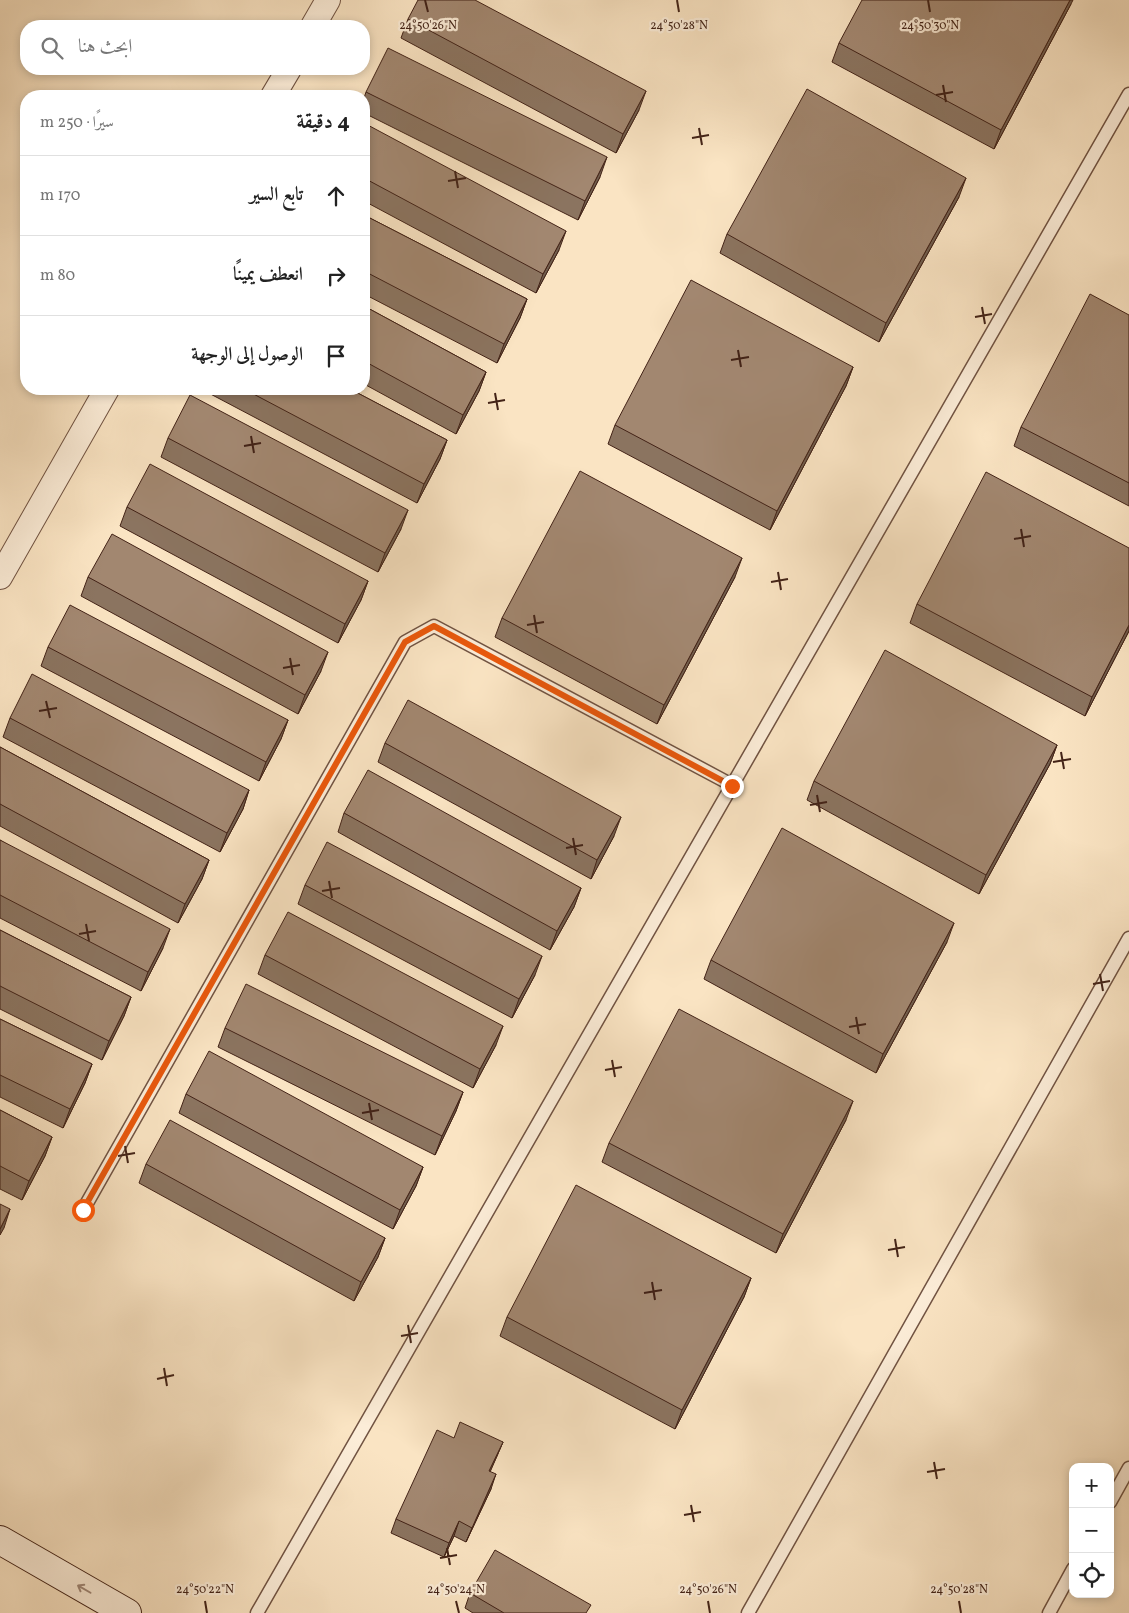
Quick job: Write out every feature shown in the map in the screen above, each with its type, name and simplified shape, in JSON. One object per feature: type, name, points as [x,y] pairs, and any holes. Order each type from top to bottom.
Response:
[{"type":"main road","points":[[0,1540],[126,1613]]},
{"type":"street","points":[[316,20],[328,0]]},
{"type":"street","points":[[277,90],[285,75]]},
{"type":"street","points":[[0,577],[104,395]]},
{"type":"lane","points":[[258,1613],[1129,94]]},
{"type":"lane","points":[[83,1210],[405,642],[434,626],[732,786]]},
{"type":"lane","points":[[748,1613],[1129,938]]},
{"type":"lane","points":[[1114,1495],[1129,1468]]},
{"type":"lane","points":[[1048,1613],[1069,1577]]},
{"type":"building","points":[[418,0],[475,0],[646,91],[623,134],[408,19]]},
{"type":"building","points":[[862,0],[1070,0],[1001,130],[839,43]]},
{"type":"building","points":[[388,48],[607,157],[585,201],[370,94],[370,90],[367,90]]},
{"type":"building","points":[[807,89],[966,178],[886,323],[727,234]]},
{"type":"building","points":[[370,126],[566,231],[543,274],[370,181]]},
{"type":"building","points":[[370,218],[527,299],[504,344],[370,274]]},
{"type":"building","points":[[691,280],[853,367],[777,511],[615,425]]},
{"type":"building","points":[[1090,294],[1129,315],[1129,483],[1021,427]]},
{"type":"building","points":[[370,309],[486,372],[463,415],[370,364]]},
{"type":"building","points":[[190,395],[408,510],[385,553],[168,438]]},
{"type":"building","points":[[255,395],[361,395],[447,440],[424,484]]},
{"type":"building","points":[[150,464],[368,581],[345,624],[127,507]]},
{"type":"building","points":[[580,471],[742,558],[664,705],[502,618]]},
{"type":"building","points":[[986,472],[1129,548],[1129,625],[1092,697],[917,604]]},
{"type":"building","points":[[112,534],[328,652],[305,695],[88,577]]},
{"type":"building","points":[[70,605],[288,720],[266,762],[48,647]]},
{"type":"building","points":[[885,650],[1057,745],[986,875],[814,781]]},
{"type":"building","points":[[32,674],[249,790],[227,833],[10,718]]},
{"type":"building","points":[[408,700],[621,817],[597,860],[385,743]]},
{"type":"building","points":[[0,747],[209,860],[185,904],[0,804]]},
{"type":"building","points":[[368,770],[581,888],[557,931],[344,813]]},
{"type":"building","points":[[782,828],[954,923],[883,1054],[711,960]]},
{"type":"building","points":[[0,840],[170,929],[148,972],[0,895]]},
{"type":"building","points":[[327,842],[542,956],[519,999],[305,885]]},
{"type":"building","points":[[288,912],[503,1026],[480,1069],[265,955]]},
{"type":"building","points":[[0,930],[131,997],[109,1041],[0,986]]},
{"type":"building","points":[[246,984],[463,1092],[442,1136],[225,1028]]},
{"type":"building","points":[[679,1009],[853,1101],[783,1234],[609,1143]]},
{"type":"building","points":[[0,1019],[92,1064],[70,1109],[0,1075]]},
{"type":"building","points":[[209,1051],[423,1167],[400,1210],[186,1094]]},
{"type":"building","points":[[0,1110],[52,1137],[29,1181],[0,1166]]},
{"type":"building","points":[[170,1120],[385,1238],[361,1282],[146,1164]]},
{"type":"building","points":[[576,1185],[751,1278],[682,1410],[507,1317]]},
{"type":"building","points":[[0,1204],[10,1209],[0,1229]]},
{"type":"building","points":[[460,1422],[503,1442],[489,1471],[496,1474],[472,1528],[459,1521],[449,1543],[396,1519],[437,1430],[454,1438]]},
{"type":"building","points":[[495,1550],[591,1605],[586,1613],[504,1613],[470,1593]]},
{"type":"route","points":[[83,1210],[405,642],[434,626],[732,786]]}]
